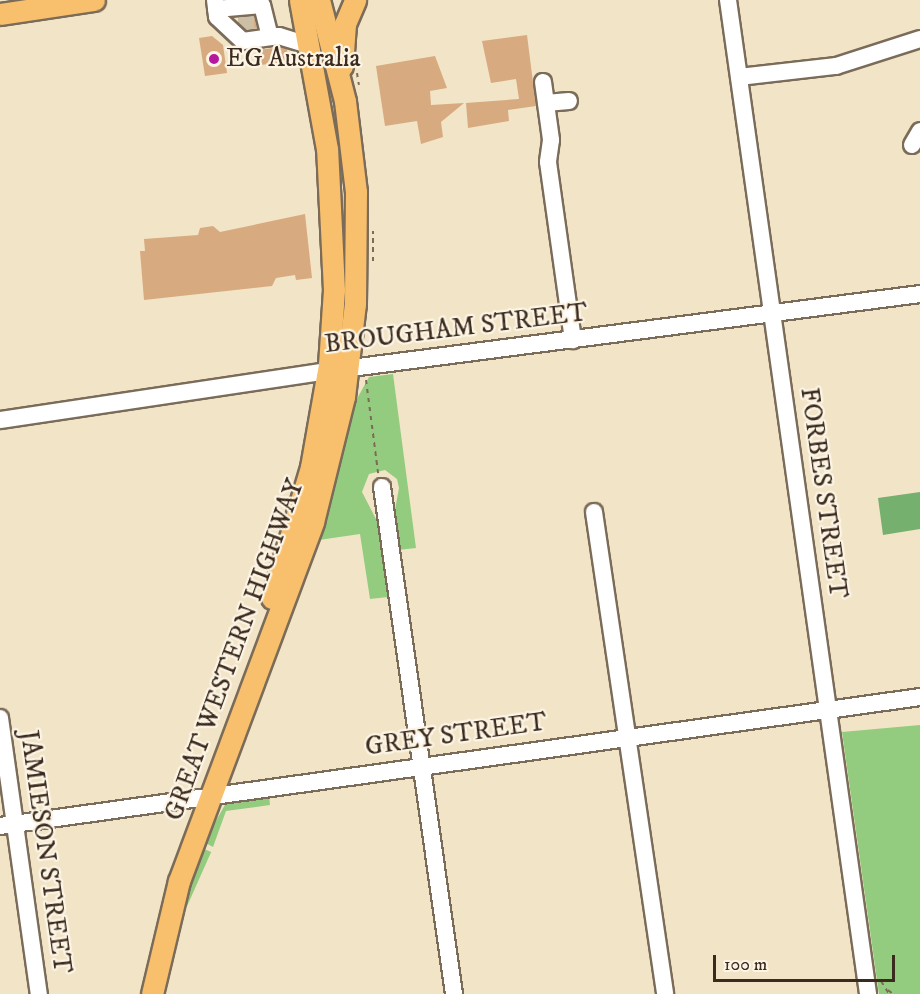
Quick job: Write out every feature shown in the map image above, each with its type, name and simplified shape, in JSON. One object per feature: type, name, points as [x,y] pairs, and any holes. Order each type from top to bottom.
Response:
[{"type":"main road","points":[[0,14],[44,4],[94,0]]},
{"type":"main road","name":"GREAT WESTERN HIGHWAY","points":[[300,0],[309,45],[333,208],[334,290],[347,373]]},
{"type":"main road","name":"GREAT WESTERN HIGHWAY","points":[[152,994],[170,909],[204,796],[275,591],[311,467],[347,373],[357,227],[350,134],[319,0]]},
{"type":"main road","points":[[340,84],[345,24],[355,0]]},
{"type":"main road","name":"GREAT WESTERN HIGHWAY","points":[[138,994],[156,911],[204,796]]},
{"type":"street","name":"FORBES STREET","points":[[728,0],[868,994]]},
{"type":"street","points":[[270,37],[263,20],[266,9],[260,4],[215,5],[217,17],[232,24],[243,41],[287,37],[309,45]]},
{"type":"street","points":[[739,77],[837,66],[920,39]]},
{"type":"street","points":[[543,82],[551,140],[548,162],[573,340]]},
{"type":"street","points":[[546,103],[569,101]]},
{"type":"street","name":"BROUGHAM STREET","points":[[0,420],[771,312],[920,294]]},
{"type":"street","points":[[382,487],[454,994]]},
{"type":"street","points":[[594,512],[630,736],[666,994]]},
{"type":"street","name":"GREY STREET","points":[[7,825],[421,765],[920,697]]},
{"type":"street","name":"JAMIESON STREET","points":[[0,718],[7,825],[39,994]]},
{"type":"path","points":[[347,373],[382,487]]},
{"type":"path","points":[[888,990],[893,994]]},
{"type":"green space","points":[[393,374],[416,548],[398,550],[394,515],[399,488],[397,479],[385,470],[369,474],[362,492],[377,521],[388,597],[370,599],[360,534],[319,540],[353,406],[369,377]]},
{"type":"green space","points":[[920,492],[920,529],[883,535],[878,498]]},
{"type":"green space","points":[[920,725],[920,994],[879,994],[842,732]]},
{"type":"green space","points":[[269,795],[270,805],[226,811],[213,847],[204,842],[226,803]]},
{"type":"green space","points":[[202,848],[211,852],[187,906],[178,902]]},
{"type":"building","points":[[254,16],[257,28],[246,30],[238,22],[238,18]]},
{"type":"building","points":[[527,35],[536,106],[508,110],[509,121],[468,128],[466,103],[519,99],[516,79],[491,83],[482,41]]},
{"type":"building","name":"EG Australia","points":[[212,36],[223,45],[227,73],[205,76],[199,38]]},
{"type":"building","points":[[280,47],[287,49],[289,61],[261,65],[259,50]]},
{"type":"building","points":[[435,56],[447,88],[430,91],[431,105],[464,103],[441,122],[443,137],[421,144],[417,121],[385,126],[376,66]]},
{"type":"building","points":[[305,214],[312,278],[296,280],[295,275],[276,278],[272,286],[144,300],[140,251],[145,251],[144,239],[198,235],[200,228],[213,226],[220,232]]},
{"type":"tunnel","points":[[238,23],[258,21]]},
{"type":"place","name":"EG Australia","points":[[214,59]]}]
